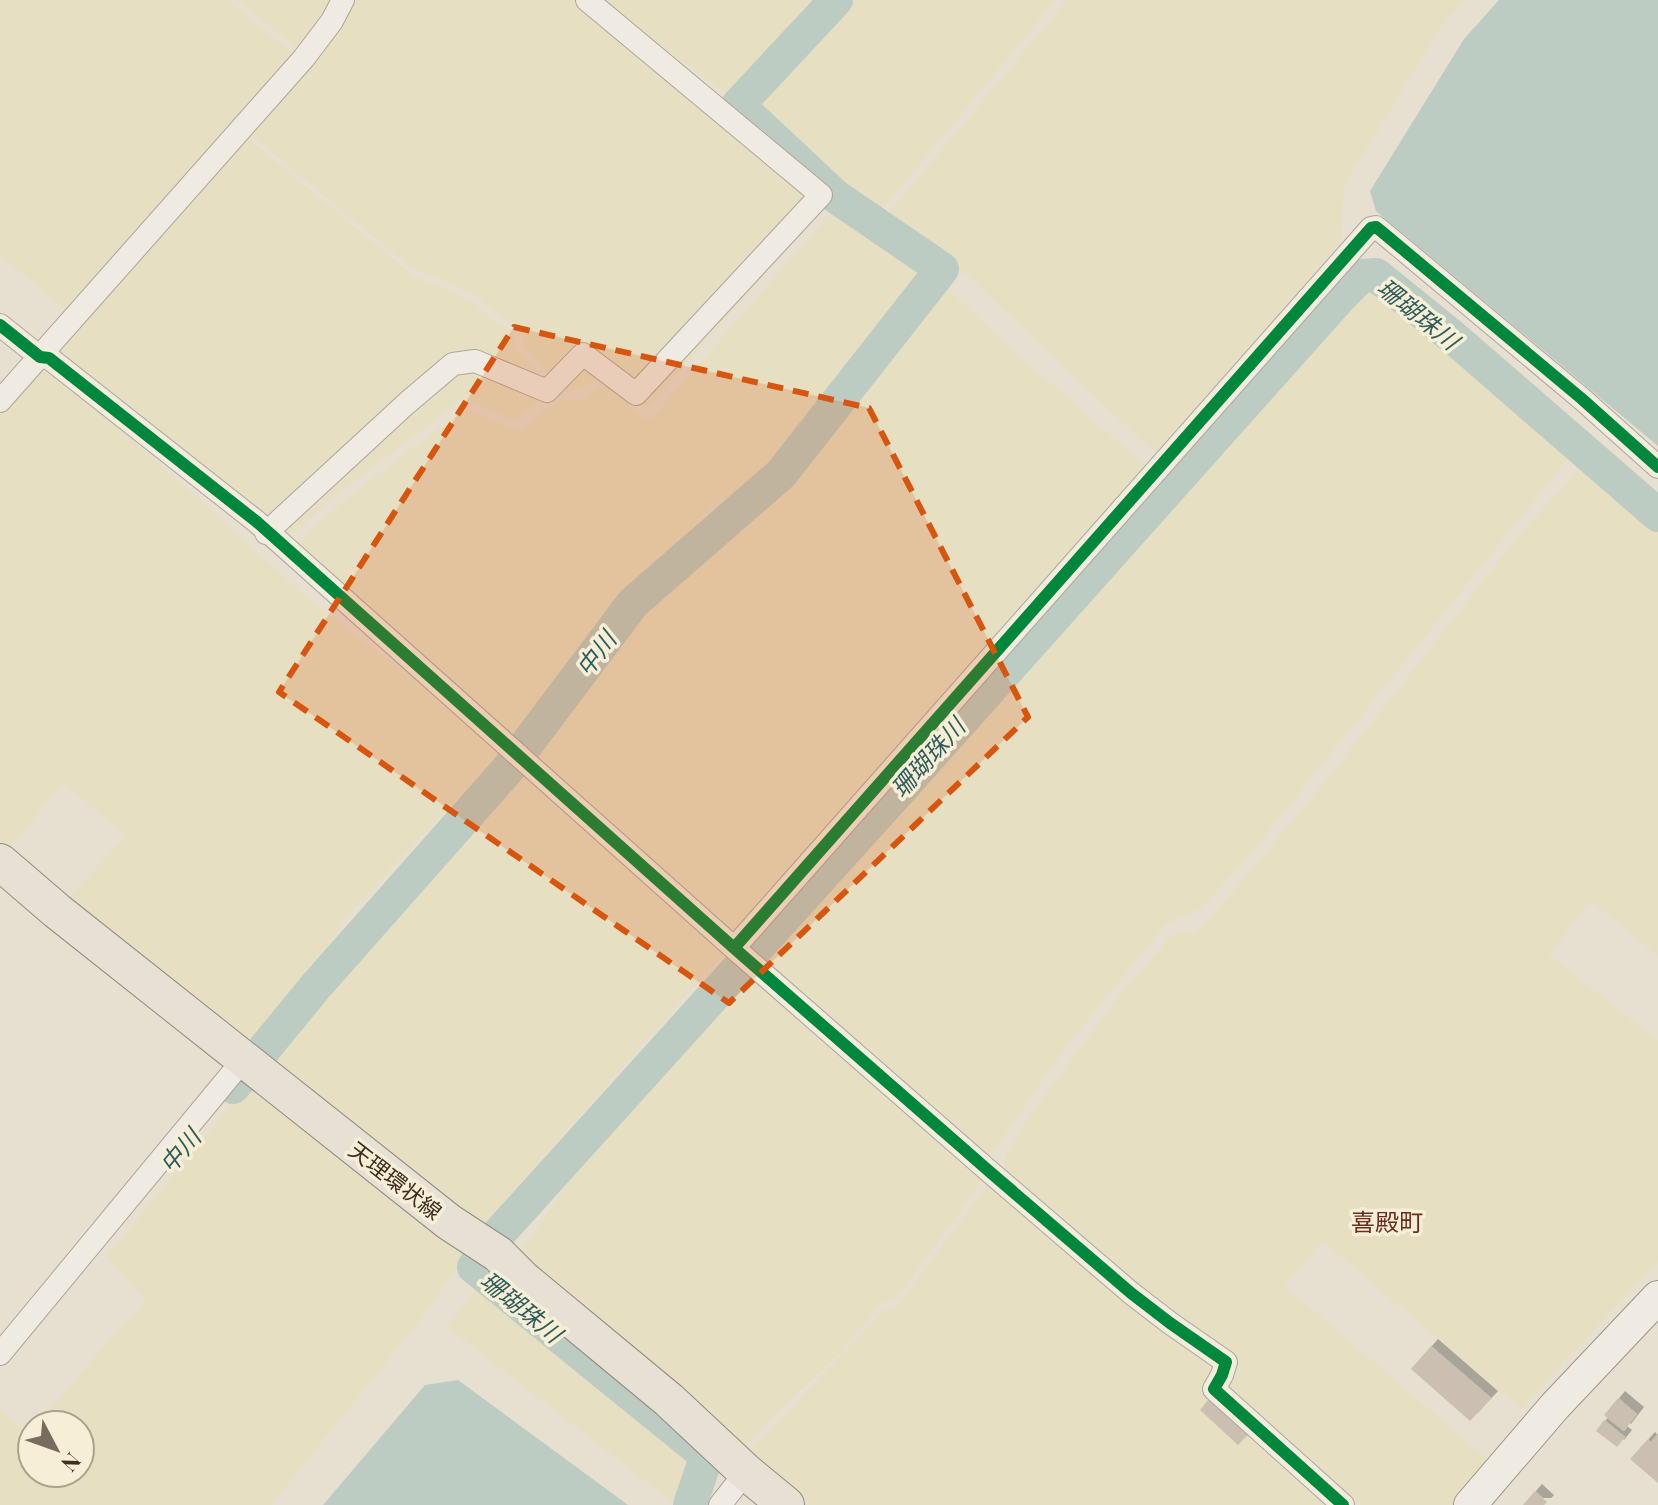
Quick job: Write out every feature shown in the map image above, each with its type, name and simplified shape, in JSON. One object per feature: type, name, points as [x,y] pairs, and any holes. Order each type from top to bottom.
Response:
[{"type":"main road","name":"天理環状線","points":[[0,862],[57,911],[449,1222],[488,1247],[669,1400],[786,1505]]},
{"type":"street","points":[[0,401],[304,58],[332,21],[343,0]]},
{"type":"street","points":[[266,533],[453,364],[475,361],[547,391],[583,354],[636,394],[821,195],[587,0]]},
{"type":"street","points":[[736,950],[1371,228],[1376,227],[1405,251],[1658,467]]},
{"type":"street","points":[[0,325],[40,357],[49,358],[257,522],[758,970],[1131,1293],[1226,1362],[1214,1389],[1343,1505]]},
{"type":"street","points":[[0,1354],[252,1066]]},
{"type":"street","points":[[1470,1505],[1555,1406],[1658,1297]]},
{"type":"street","points":[[720,1505],[746,1472]]},
{"type":"highlighted area","points":[[514,327],[869,408],[1028,717],[729,1003],[279,692]]},
{"type":"shaded area","points":[[0,0],[228,0],[297,57],[69,313],[0,255]]},
{"type":"shaded area","points":[[237,0],[340,0],[301,52]]},
{"type":"shaded area","points":[[346,0],[593,0],[750,118],[831,194],[832,199],[648,407],[602,376],[580,390],[563,389],[525,348],[517,325],[499,316],[472,293],[410,267],[246,131]]},
{"type":"shaded area","points":[[600,0],[1056,0],[882,210],[863,206],[833,188],[750,112]]},
{"type":"shaded area","points":[[1067,0],[1465,0],[1440,28],[1344,186],[1341,242],[1160,453],[1146,445],[967,275],[949,265],[887,215]]},
{"type":"shaded area","points":[[1499,0],[1658,0],[1658,446],[1376,211],[1370,191],[1464,39]]},
{"type":"shaded area","points":[[244,135],[414,276],[472,301],[496,323],[511,329],[518,350],[551,386],[551,391],[518,418],[507,418],[464,398],[339,493],[275,550],[269,551],[52,356]]},
{"type":"shaded area","points":[[839,203],[839,210],[874,229],[933,274],[814,420],[761,477],[709,510],[512,746],[280,559],[348,497],[465,408],[516,431],[558,400],[580,400],[601,386],[607,386],[645,419],[652,418]]},
{"type":"shaded area","points":[[1364,272],[1399,279],[1583,440],[1243,863],[1200,909],[1166,924],[1068,1044],[987,1161],[761,966]]},
{"type":"shaded area","points":[[942,283],[1005,343],[1147,467],[733,936],[519,752],[713,521],[773,481]]},
{"type":"shaded area","points":[[44,363],[305,596],[504,748],[346,917],[310,981],[250,1048],[65,901],[125,837],[64,783],[5,853],[0,849],[0,402]]},
{"type":"shaded area","points":[[1597,459],[1658,509],[1658,956],[1591,901],[1549,955],[1658,1040],[1658,1262],[1522,1410],[1322,1241],[1285,1286],[1495,1468],[1465,1505],[1361,1505],[1223,1387],[1231,1373],[1007,1178],[1006,1155],[1032,1112],[1127,986],[1169,938],[1183,932],[1196,932],[1229,896],[1327,779],[1524,529],[1585,464]]},
{"type":"shaded area","points":[[518,761],[727,950],[482,1226],[269,1063],[329,992],[365,929]]},
{"type":"shaded area","points":[[752,975],[984,1178],[896,1300],[882,1303],[839,1354],[742,1450],[521,1258],[521,1251],[569,1182]]},
{"type":"shaded area","points":[[253,1078],[467,1248],[460,1265],[416,1325],[271,1505],[0,1505],[0,1410],[16,1424],[16,1489],[96,1489],[96,1409],[49,1409],[145,1300],[106,1257]]},
{"type":"shaded area","points":[[991,1180],[1218,1366],[1211,1389],[1344,1505],[797,1505],[748,1464],[751,1449],[884,1310],[896,1307]]},
{"type":"shaded area","points":[[481,1283],[690,1459],[693,1470],[681,1505],[676,1505],[447,1327]]},
{"type":"shaded area","points":[[458,1380],[628,1505],[323,1505],[425,1385]]},
{"type":"building","points":[[1431,1346],[1491,1398],[1470,1421],[1411,1369]]},
{"type":"building","points":[[1618,1398],[1637,1414],[1624,1431],[1604,1415]]},
{"type":"building","points":[[1209,1399],[1248,1434],[1238,1445],[1200,1410]]},
{"type":"building","points":[[1604,1420],[1625,1437],[1617,1447],[1596,1431]]},
{"type":"building","points":[[1658,1434],[1658,1483],[1630,1459],[1648,1439],[1651,1442]]},
{"type":"building","points":[[1535,1491],[1547,1502],[1544,1505],[1523,1505]]},
{"type":"waterway","name":"中川","points":[[233,1087],[316,986],[508,769],[633,603],[781,474],[942,269],[835,196],[738,105],[836,0]]},
{"type":"waterway","name":"珊瑚珠川","points":[[707,1456],[474,1267],[501,1231],[1361,276],[1376,275],[1454,338],[1658,515]]},
{"type":"waterway","name":"珊瑚珠川","points":[[690,1505],[707,1455]]},
{"type":"cycle path","points":[[734,948],[1371,228],[1381,231],[1582,399],[1658,467]]},
{"type":"cycle path","points":[[0,325],[40,357],[49,358],[257,522],[990,1172],[1131,1293],[1226,1362],[1214,1389],[1343,1505]]},
{"type":"district","name":"喜殿町","points":[[1387,1221]]}]
